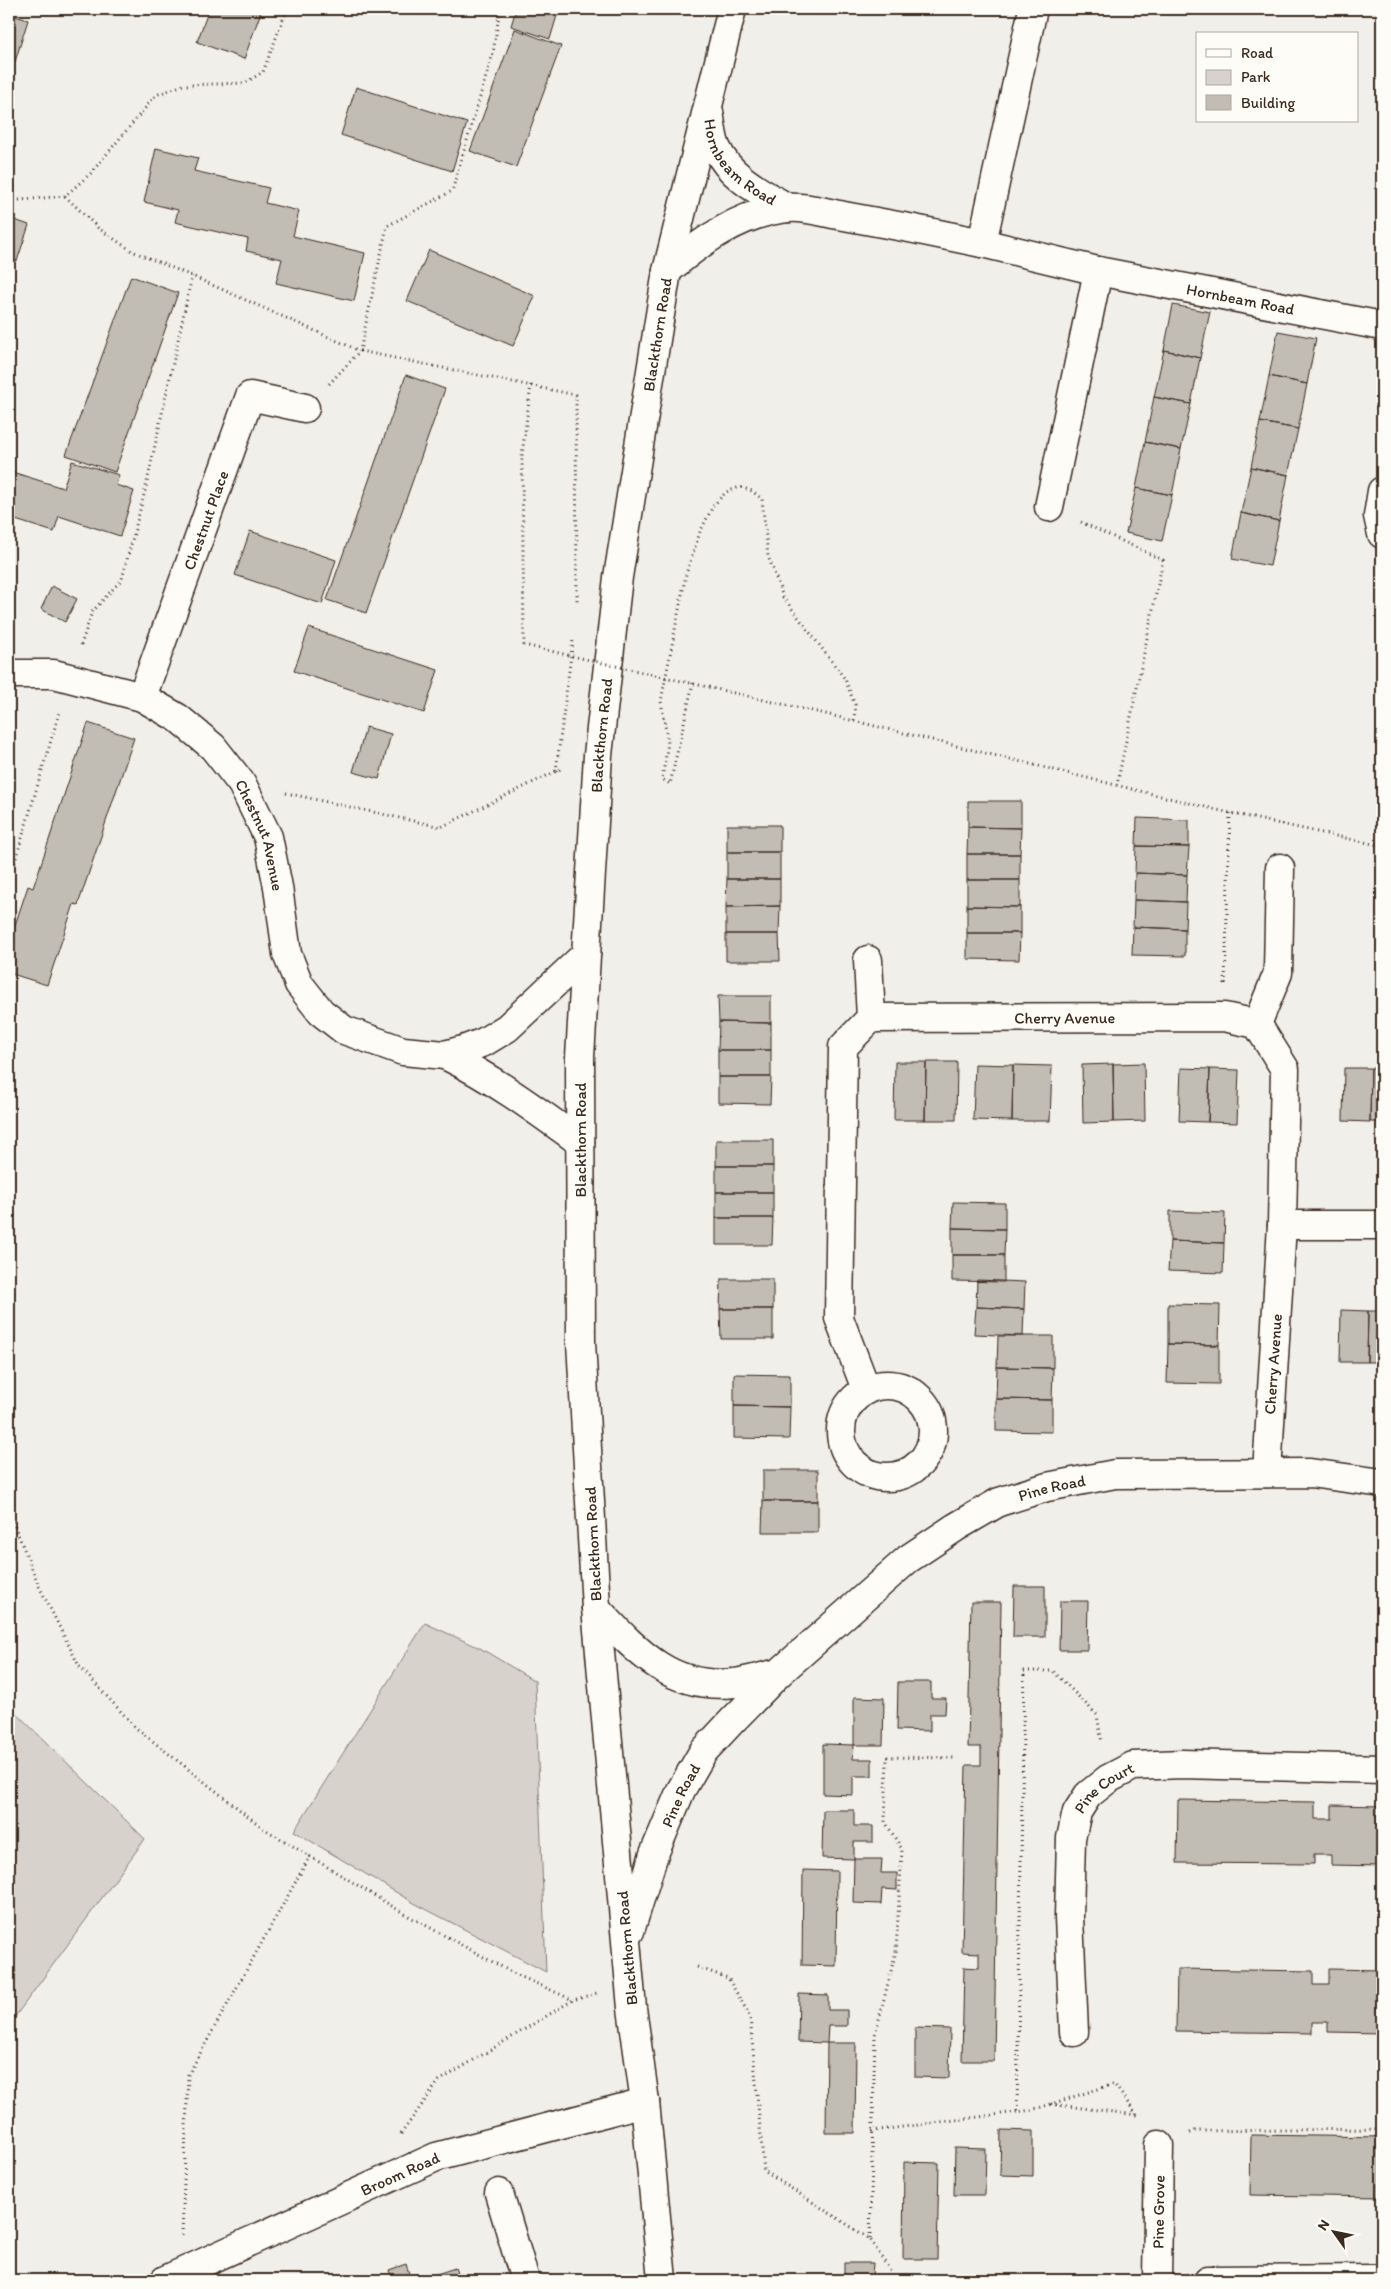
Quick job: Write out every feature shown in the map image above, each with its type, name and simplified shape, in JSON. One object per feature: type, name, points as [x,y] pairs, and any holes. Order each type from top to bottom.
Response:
[{"type":"street","name":"Blackthorn Road","points":[[662,2280],[645,2102],[632,2008],[596,1608],[581,1342],[580,1057],[598,755],[618,577],[667,271],[732,9]]},
{"type":"street","points":[[982,243],[1033,9]]},
{"type":"street","name":"Hornbeam Road","points":[[707,105],[716,148],[734,171],[753,188],[788,208]]},
{"type":"street","name":"Hornbeam Road","points":[[667,271],[692,249],[750,216],[788,208],[887,223],[982,243],[1098,271],[1382,326]]},
{"type":"street","points":[[1048,507],[1098,271]]},
{"type":"street","name":"Chestnut Place","points":[[142,697],[250,396],[305,408]]},
{"type":"street","points":[[1382,491],[1378,516],[1382,534]]},
{"type":"street","name":"Chestnut Avenue","points":[[9,674],[54,674],[142,697],[178,718],[213,747],[242,784],[268,837],[278,887],[287,954],[299,984],[321,1012],[344,1030],[403,1051],[444,1055],[477,1070],[507,1089],[580,1142]]},
{"type":"street","points":[[1258,1024],[1278,973],[1280,868]]},
{"type":"street","name":"Chestnut Avenue","points":[[444,1055],[484,1042],[507,1028],[586,954]]},
{"type":"street","points":[[866,1389],[839,1318],[843,1047],[871,1018],[868,960]]},
{"type":"street","name":"Cherry Avenue","points":[[871,1018],[1224,1017],[1258,1024],[1284,1069],[1282,1225],[1267,1472]]},
{"type":"street","points":[[1282,1225],[1382,1225]]},
{"type":"street","name":"Pine Road","points":[[626,1945],[654,1854],[681,1790],[703,1752],[779,1673],[908,1560],[956,1527],[999,1502],[1047,1487],[1115,1474],[1310,1473],[1382,1483]]},
{"type":"street","name":"Pine Road","points":[[596,1608],[633,1646],[672,1674],[691,1681],[712,1684],[735,1683],[779,1673]]},
{"type":"street","name":"Pine Court","points":[[1074,2032],[1069,1917],[1072,1838],[1077,1812],[1088,1795],[1101,1784],[1134,1766],[1182,1764],[1382,1769]]},
{"type":"street","name":"Broom Road","points":[[173,2277],[436,2157],[645,2102]]},
{"type":"street","name":"Pine Grove","points":[[1157,2280],[1159,2145]]},
{"type":"street","points":[[498,2193],[525,2280]]},
{"type":"street","points":[[1208,2280],[1382,2280]]},
{"type":"path","points":[[9,201],[65,196],[91,173],[156,95],[183,85],[245,83],[263,72],[287,9]]},
{"type":"path","points":[[305,408],[360,351],[387,226],[452,191],[493,53],[500,9]]},
{"type":"path","points":[[65,196],[98,228],[132,251],[360,351],[576,395],[577,607]]},
{"type":"path","points":[[9,882],[69,678],[92,612],[122,579],[146,487],[192,276]]},
{"type":"path","points":[[531,385],[522,455],[524,645],[830,714],[1230,813],[1382,846]]},
{"type":"path","points":[[693,683],[670,784],[662,779],[668,743],[661,701],[686,574],[700,532],[713,506],[726,492],[740,487],[752,491],[762,499],[768,556],[783,597],[802,625],[845,679],[855,705],[854,720]]},
{"type":"path","points":[[1048,507],[1163,560],[1117,785]]},
{"type":"path","points":[[556,771],[574,636]]},
{"type":"path","points":[[242,784],[441,827],[556,771],[598,755]]},
{"type":"path","points":[[1224,1017],[1230,813]]},
{"type":"path","points":[[9,1512],[39,1586],[79,1666],[136,1728],[263,1828],[414,1918],[513,1973],[573,2000]]},
{"type":"path","points":[[870,2239],[875,2035],[896,1951],[902,1849],[885,1822],[887,1757],[956,1758]]},
{"type":"path","points":[[173,2277],[188,2075],[310,1856]]},
{"type":"path","points":[[697,1967],[728,1978],[750,2016],[764,2171],[870,2239],[896,2280]]},
{"type":"path","points":[[398,2137],[439,2081],[573,2000],[605,1991]]},
{"type":"path","points":[[872,2131],[1032,2110],[1114,2084],[1159,2145],[1195,2131],[1382,2129]]},
{"type":"path","points":[[1049,2104],[1137,2115]]},
{"type":"green space","points":[[425,1623],[480,1648],[535,1681],[546,1972],[414,1903],[294,1831]]},
{"type":"green space","points":[[9,1706],[145,1839],[9,2025]]},
{"type":"building","points":[[209,9],[262,9],[244,59],[197,42]]},
{"type":"building","points":[[516,9],[559,9],[550,39],[511,26]]},
{"type":"building","points":[[9,14],[28,20],[9,81]]},
{"type":"building","points":[[515,29],[561,46],[516,167],[470,151]]},
{"type":"building","points":[[356,87],[467,123],[452,171],[341,135]]},
{"type":"building","points":[[156,148],[198,158],[194,171],[269,188],[265,203],[299,211],[293,236],[365,253],[354,301],[276,283],[282,259],[246,251],[248,239],[175,222],[178,210],[144,202]]},
{"type":"building","points":[[9,218],[29,225],[17,261],[9,258]]},
{"type":"building","points":[[429,250],[535,296],[513,346],[407,301]]},
{"type":"building","points":[[131,276],[178,293],[115,472],[66,455]]},
{"type":"building","points":[[1173,305],[1210,312],[1200,358],[1164,350]]},
{"type":"building","points":[[1278,331],[1316,338],[1307,384],[1269,376]]},
{"type":"building","points":[[1164,350],[1200,358],[1191,404],[1154,397]]},
{"type":"building","points":[[406,375],[445,389],[366,613],[327,600]]},
{"type":"building","points":[[1269,376],[1307,384],[1298,429],[1260,422]]},
{"type":"building","points":[[1154,397],[1191,404],[1181,449],[1145,442]]},
{"type":"building","points":[[1260,422],[1298,429],[1288,475],[1251,467]]},
{"type":"building","points":[[1145,442],[1181,449],[1172,495],[1136,488]]},
{"type":"building","points":[[72,461],[119,475],[116,485],[134,491],[120,536],[59,516],[54,532],[9,518],[9,471],[63,488]]},
{"type":"building","points":[[1251,467],[1288,475],[1279,521],[1241,513]]},
{"type":"building","points":[[1136,488],[1172,495],[1162,541],[1126,533]]},
{"type":"building","points":[[1241,513],[1279,521],[1270,566],[1232,559]]},
{"type":"building","points":[[250,531],[336,560],[322,604],[235,575]]},
{"type":"building","points":[[52,586],[77,599],[65,622],[41,609]]},
{"type":"building","points":[[309,628],[438,670],[424,713],[294,671]]},
{"type":"building","points":[[88,723],[134,738],[78,905],[74,904],[47,985],[9,973],[9,943],[28,886],[33,888]]},
{"type":"building","points":[[366,727],[391,734],[379,779],[353,772]]},
{"type":"building","points":[[968,801],[1021,801],[1021,828],[968,827]]},
{"type":"building","points":[[1137,818],[1189,820],[1189,847],[1136,846]]},
{"type":"building","points":[[727,825],[780,825],[780,852],[727,852]]},
{"type":"building","points":[[968,827],[1021,828],[1020,854],[967,854]]},
{"type":"building","points":[[1136,846],[1189,847],[1187,875],[1135,873]]},
{"type":"building","points":[[727,852],[780,852],[780,879],[727,879]]},
{"type":"building","points":[[967,854],[1020,854],[1020,880],[967,880]]},
{"type":"building","points":[[1135,873],[1187,875],[1186,902],[1134,900]]},
{"type":"building","points":[[727,879],[780,879],[780,906],[726,907]]},
{"type":"building","points":[[967,880],[1020,880],[1020,907],[967,906]]},
{"type":"building","points":[[1134,900],[1186,902],[1185,929],[1133,927]]},
{"type":"building","points":[[780,906],[779,934],[726,934],[726,907]]},
{"type":"building","points":[[967,906],[1020,907],[1020,933],[967,933]]},
{"type":"building","points":[[1133,927],[1185,929],[1185,956],[1132,955]]},
{"type":"building","points":[[967,933],[1020,933],[1019,960],[967,959]]},
{"type":"building","points":[[726,934],[779,934],[780,961],[726,961]]},
{"type":"building","points":[[718,996],[771,996],[771,1023],[719,1022]]},
{"type":"building","points":[[719,1022],[771,1023],[771,1050],[718,1050]]},
{"type":"building","points":[[718,1050],[771,1050],[771,1077],[718,1077]]},
{"type":"building","points":[[895,1062],[926,1062],[925,1120],[894,1120]]},
{"type":"building","points":[[926,1062],[957,1062],[956,1120],[925,1120]]},
{"type":"building","points":[[1144,1063],[1145,1121],[1114,1122],[1113,1064]]},
{"type":"building","points":[[975,1064],[1013,1065],[1012,1121],[973,1120]]},
{"type":"building","points":[[1113,1064],[1114,1122],[1083,1123],[1082,1065]]},
{"type":"building","points":[[1013,1065],[1052,1066],[1050,1121],[1012,1121]]},
{"type":"building","points":[[1181,1068],[1210,1069],[1208,1122],[1179,1121]]},
{"type":"building","points":[[1344,1068],[1371,1068],[1370,1122],[1343,1121]]},
{"type":"building","points":[[1371,1068],[1382,1068],[1382,1122],[1370,1122]]},
{"type":"building","points":[[1210,1069],[1239,1070],[1237,1123],[1208,1122]]},
{"type":"building","points":[[718,1077],[771,1077],[770,1104],[718,1103]]},
{"type":"building","points":[[716,1140],[773,1140],[773,1166],[716,1166]]},
{"type":"building","points":[[716,1166],[773,1166],[773,1192],[716,1192]]},
{"type":"building","points":[[716,1192],[773,1192],[773,1218],[716,1218]]},
{"type":"building","points":[[953,1202],[1005,1203],[1005,1229],[952,1228]]},
{"type":"building","points":[[1170,1211],[1225,1213],[1224,1243],[1170,1241]]},
{"type":"building","points":[[716,1218],[773,1218],[772,1245],[716,1245]]},
{"type":"building","points":[[952,1228],[1005,1229],[1004,1255],[952,1255]]},
{"type":"building","points":[[1170,1241],[1224,1243],[1223,1273],[1168,1271]]},
{"type":"building","points":[[952,1255],[1004,1255],[1004,1282],[952,1281]]},
{"type":"building","points":[[721,1279],[773,1279],[773,1309],[720,1309]]},
{"type":"building","points":[[977,1280],[1025,1282],[1024,1309],[976,1307]]},
{"type":"building","points":[[1168,1304],[1220,1305],[1219,1345],[1168,1344]]},
{"type":"building","points":[[976,1307],[1024,1309],[1023,1336],[974,1334]]},
{"type":"building","points":[[720,1309],[773,1309],[773,1339],[721,1339]]},
{"type":"building","points":[[1341,1310],[1368,1311],[1367,1362],[1340,1362]]},
{"type":"building","points":[[1368,1311],[1382,1311],[1382,1362],[1367,1362]]},
{"type":"building","points":[[998,1336],[1053,1336],[1053,1368],[997,1367]]},
{"type":"building","points":[[1168,1344],[1219,1345],[1219,1384],[1167,1383]]},
{"type":"building","points":[[997,1367],[1053,1368],[1052,1400],[996,1399]]},
{"type":"building","points":[[734,1374],[790,1375],[790,1407],[734,1406]]},
{"type":"building","points":[[996,1399],[1052,1400],[1052,1432],[996,1431]]},
{"type":"building","points":[[734,1406],[790,1407],[789,1439],[734,1438]]},
{"type":"building","points":[[763,1470],[818,1470],[818,1501],[763,1501]]},
{"type":"building","points":[[763,1501],[818,1501],[818,1532],[762,1532]]},
{"type":"building","points":[[1014,1586],[1045,1586],[1045,1637],[1013,1637]]},
{"type":"building","points":[[1060,1601],[1088,1601],[1087,1650],[1059,1650]]},
{"type":"building","points":[[971,1602],[1001,1602],[994,2061],[962,2061],[964,1967],[979,1968],[979,1953],[962,1952],[966,1765],[981,1765],[981,1747],[968,1747]]},
{"type":"building","points":[[898,1682],[931,1682],[931,1698],[946,1698],[945,1714],[930,1714],[930,1731],[897,1730]]},
{"type":"building","points":[[854,1697],[884,1698],[883,1745],[854,1745]]},
{"type":"building","points":[[823,1744],[854,1745],[853,1759],[872,1759],[872,1776],[853,1776],[853,1795],[823,1794]]},
{"type":"building","points":[[1178,1800],[1315,1802],[1315,1819],[1332,1819],[1332,1805],[1382,1806],[1382,1866],[1331,1865],[1331,1855],[1314,1855],[1314,1864],[1177,1863]]},
{"type":"building","points":[[823,1810],[854,1810],[854,1826],[873,1826],[873,1842],[854,1842],[854,1859],[822,1858]]},
{"type":"building","points":[[854,1859],[882,1859],[881,1873],[897,1873],[897,1890],[882,1889],[881,1904],[853,1903]]},
{"type":"building","points":[[803,1870],[837,1871],[836,1966],[802,1965]]},
{"type":"building","points":[[1177,1969],[1313,1971],[1313,1985],[1329,1985],[1329,1969],[1382,1970],[1382,2033],[1328,2032],[1328,2022],[1312,2022],[1312,2033],[1176,2031]]},
{"type":"building","points":[[799,1994],[828,1995],[828,2010],[847,2010],[847,2026],[828,2026],[827,2043],[798,2042]]},
{"type":"building","points":[[915,2028],[950,2029],[949,2078],[915,2077]]},
{"type":"building","points":[[827,2043],[856,2043],[855,2133],[826,2133]]},
{"type":"building","points":[[1001,2130],[1033,2131],[1033,2176],[1000,2175]]},
{"type":"building","points":[[1251,2135],[1382,2137],[1382,2197],[1250,2195]]},
{"type":"building","points":[[955,2148],[986,2149],[985,2195],[954,2195]]},
{"type":"building","points":[[904,2162],[939,2163],[937,2259],[903,2259]]},
{"type":"building","points":[[844,2263],[873,2263],[872,2277],[890,2278],[889,2280],[844,2280]]},
{"type":"building","points":[[406,2264],[411,2280],[392,2280],[389,2270]]},
{"type":"building","points":[[455,2268],[460,2280],[418,2280]]}]
